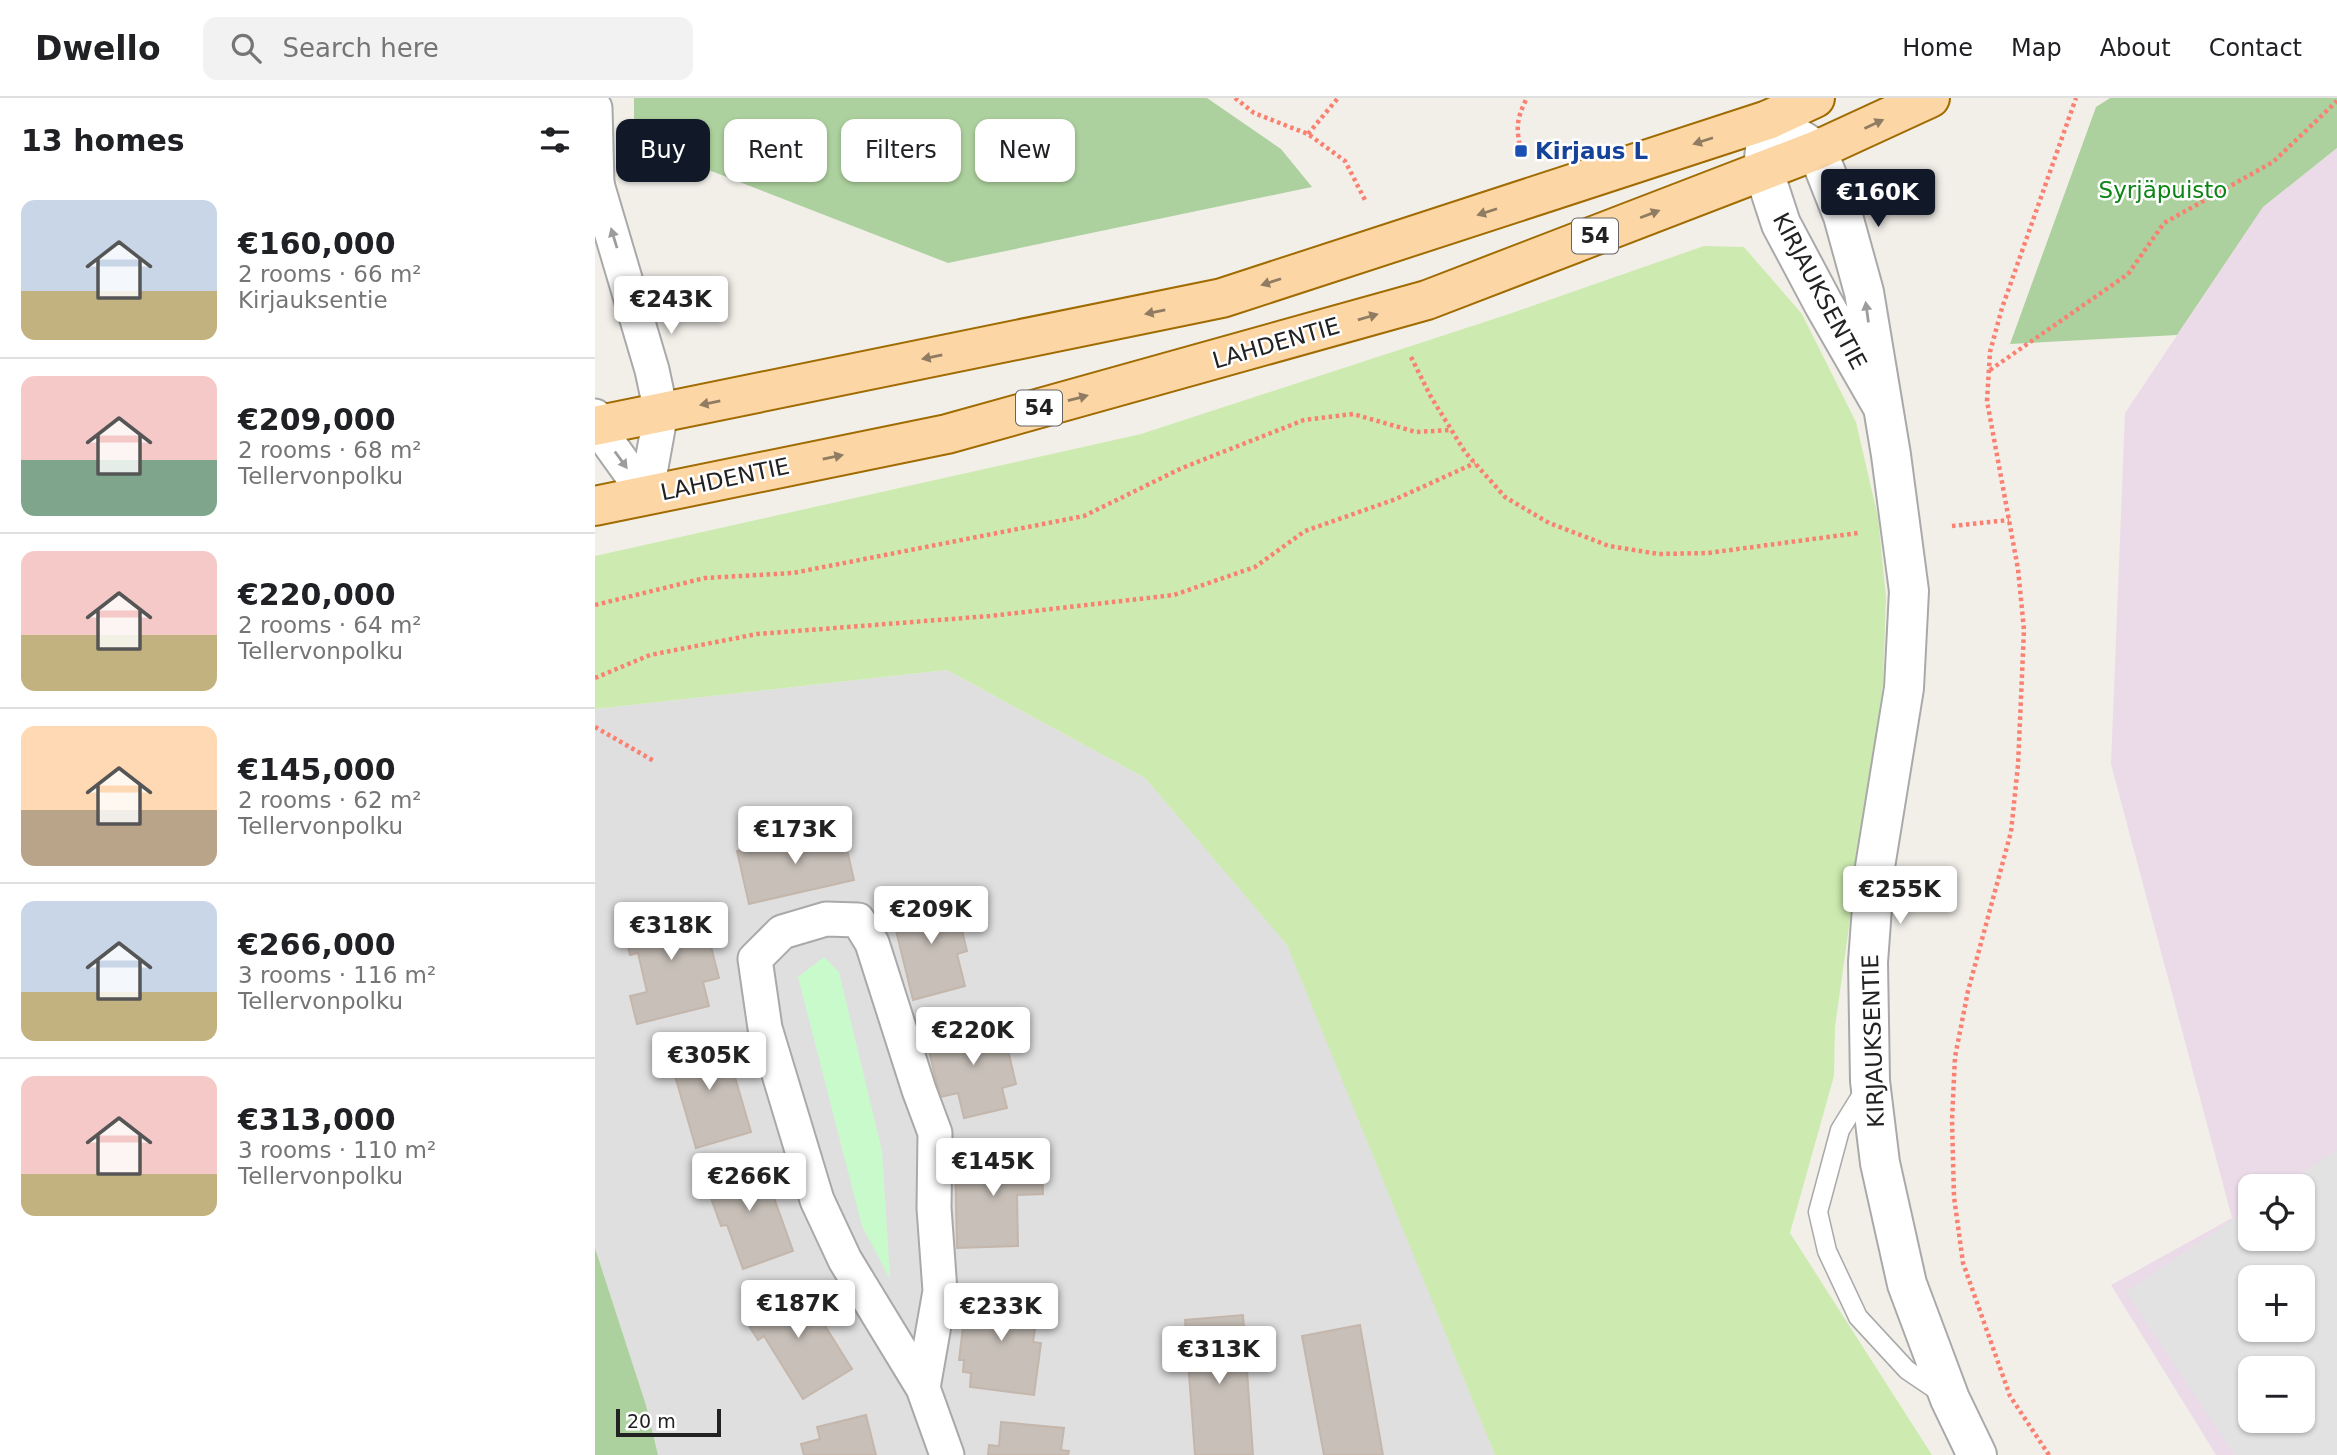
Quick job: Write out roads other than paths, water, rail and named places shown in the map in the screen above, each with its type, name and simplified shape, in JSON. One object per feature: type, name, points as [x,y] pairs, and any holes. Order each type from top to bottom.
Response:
[{"type":"main road","name":"54","points":[[595,426],[1222,298],[1768,120],[1815,98]]},
{"type":"main road","name":"LAHDENTIE","points":[[595,506],[947,433],[1427,300],[1817,150],[1930,98]]},
{"type":"street","points":[[595,108],[596,193],[652,370],[661,412],[646,495]]},
{"type":"street","points":[[1768,120],[1817,150]]},
{"type":"street","name":"KIRJAUKSENTIE","points":[[1768,120],[1763,169],[1781,224],[1881,404]]},
{"type":"street","name":"KIRJAUKSENTIE","points":[[1817,150],[1843,216],[1864,292],[1897,495],[1909,591],[1904,688],[1875,867],[1868,962],[1870,1081],[1880,1163],[1907,1284],[1950,1399],[1977,1455]]},
{"type":"street","points":[[595,415],[595,426],[646,495]]},
{"type":"street","points":[[923,1388],[940,1291],[934,1208],[935,1133],[873,943],[858,920],[826,919],[782,932],[755,959],[765,1028],[817,1200],[845,1260],[923,1388],[947,1455]]},
{"type":"lane","points":[[1870,1081],[1840,1130],[1821,1200],[1818,1212],[1827,1251],[1858,1317],[1907,1370],[1950,1399]]},
{"type":"place","name":"Kirjaus L","points":[[1521,151]]},
{"type":"park label","name":"Syrjäpuisto","points":[[2163,190]]}]
